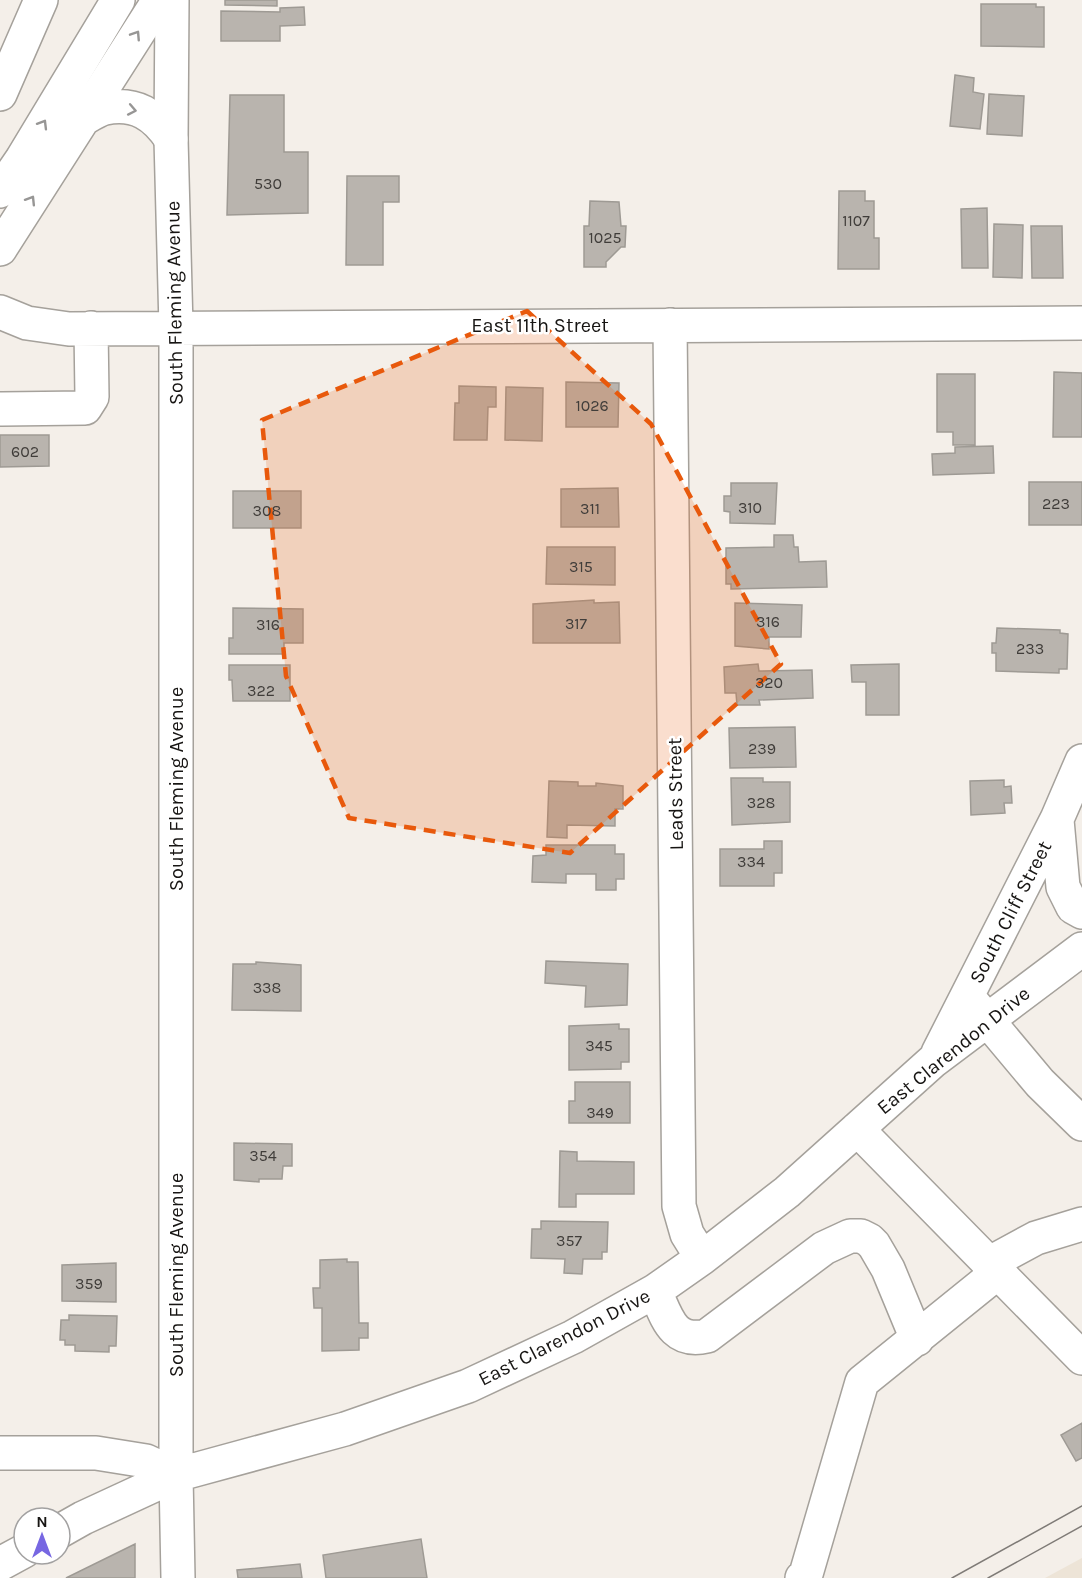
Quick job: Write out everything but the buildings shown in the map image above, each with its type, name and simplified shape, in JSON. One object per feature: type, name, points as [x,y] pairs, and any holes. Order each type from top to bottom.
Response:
[{"type":"main road","points":[[0,54],[35,0]]},
{"type":"main road","points":[[0,94],[41,0]]},
{"type":"main road","points":[[0,191],[22,159],[118,0]]},
{"type":"main road","points":[[0,249],[159,0]]},
{"type":"main road","name":"South Fleming Avenue","points":[[172,0],[171,139],[176,327],[176,1475],[178,1578]]},
{"type":"main road","points":[[83,119],[104,108],[135,109],[151,115],[171,139]]},
{"type":"main road","name":"East 11th Street","points":[[0,312],[27,323],[69,329],[1082,323]]},
{"type":"main road","name":"Leads Street","points":[[670,325],[680,1206],[687,1234],[702,1258]]},
{"type":"main road","points":[[2,409],[85,408],[92,397],[91,328]]},
{"type":"main road","name":"South Cliff Street","points":[[933,1061],[977,1008],[1082,761]]},
{"type":"main road","points":[[1058,819],[1063,887],[1073,907],[1082,912]]},
{"type":"main road","name":"East Clarendon Drive","points":[[977,1008],[1082,949]]},
{"type":"main road","points":[[977,1008],[1040,1083],[1082,1124]]},
{"type":"main road","name":"East Clarendon Drive","points":[[72,1524],[176,1475],[345,1429],[468,1386],[573,1337],[655,1291],[702,1258],[787,1192],[933,1061]]},
{"type":"main road","points":[[856,1129],[1082,1358]]},
{"type":"main road","points":[[802,1578],[806,1574],[862,1382],[916,1339],[993,1268],[1036,1238],[1082,1224]]},
{"type":"main road","points":[[655,1291],[673,1329],[681,1335],[695,1339],[701,1338],[721,1327],[824,1248],[850,1236],[861,1236],[874,1245],[888,1269],[916,1339]]},
{"type":"main road","points":[[0,1453],[96,1453],[146,1461],[176,1475]]},
{"type":"highlighted area","points":[[527,311],[651,424],[781,664],[570,853],[349,818],[286,676],[262,420]]},
{"type":"shaded area","points":[[1082,1558],[1082,1578],[1045,1578]]},
{"type":"tram line","points":[[952,1578],[1082,1506]]},
{"type":"tram line","points":[[988,1578],[1082,1526]]}]
